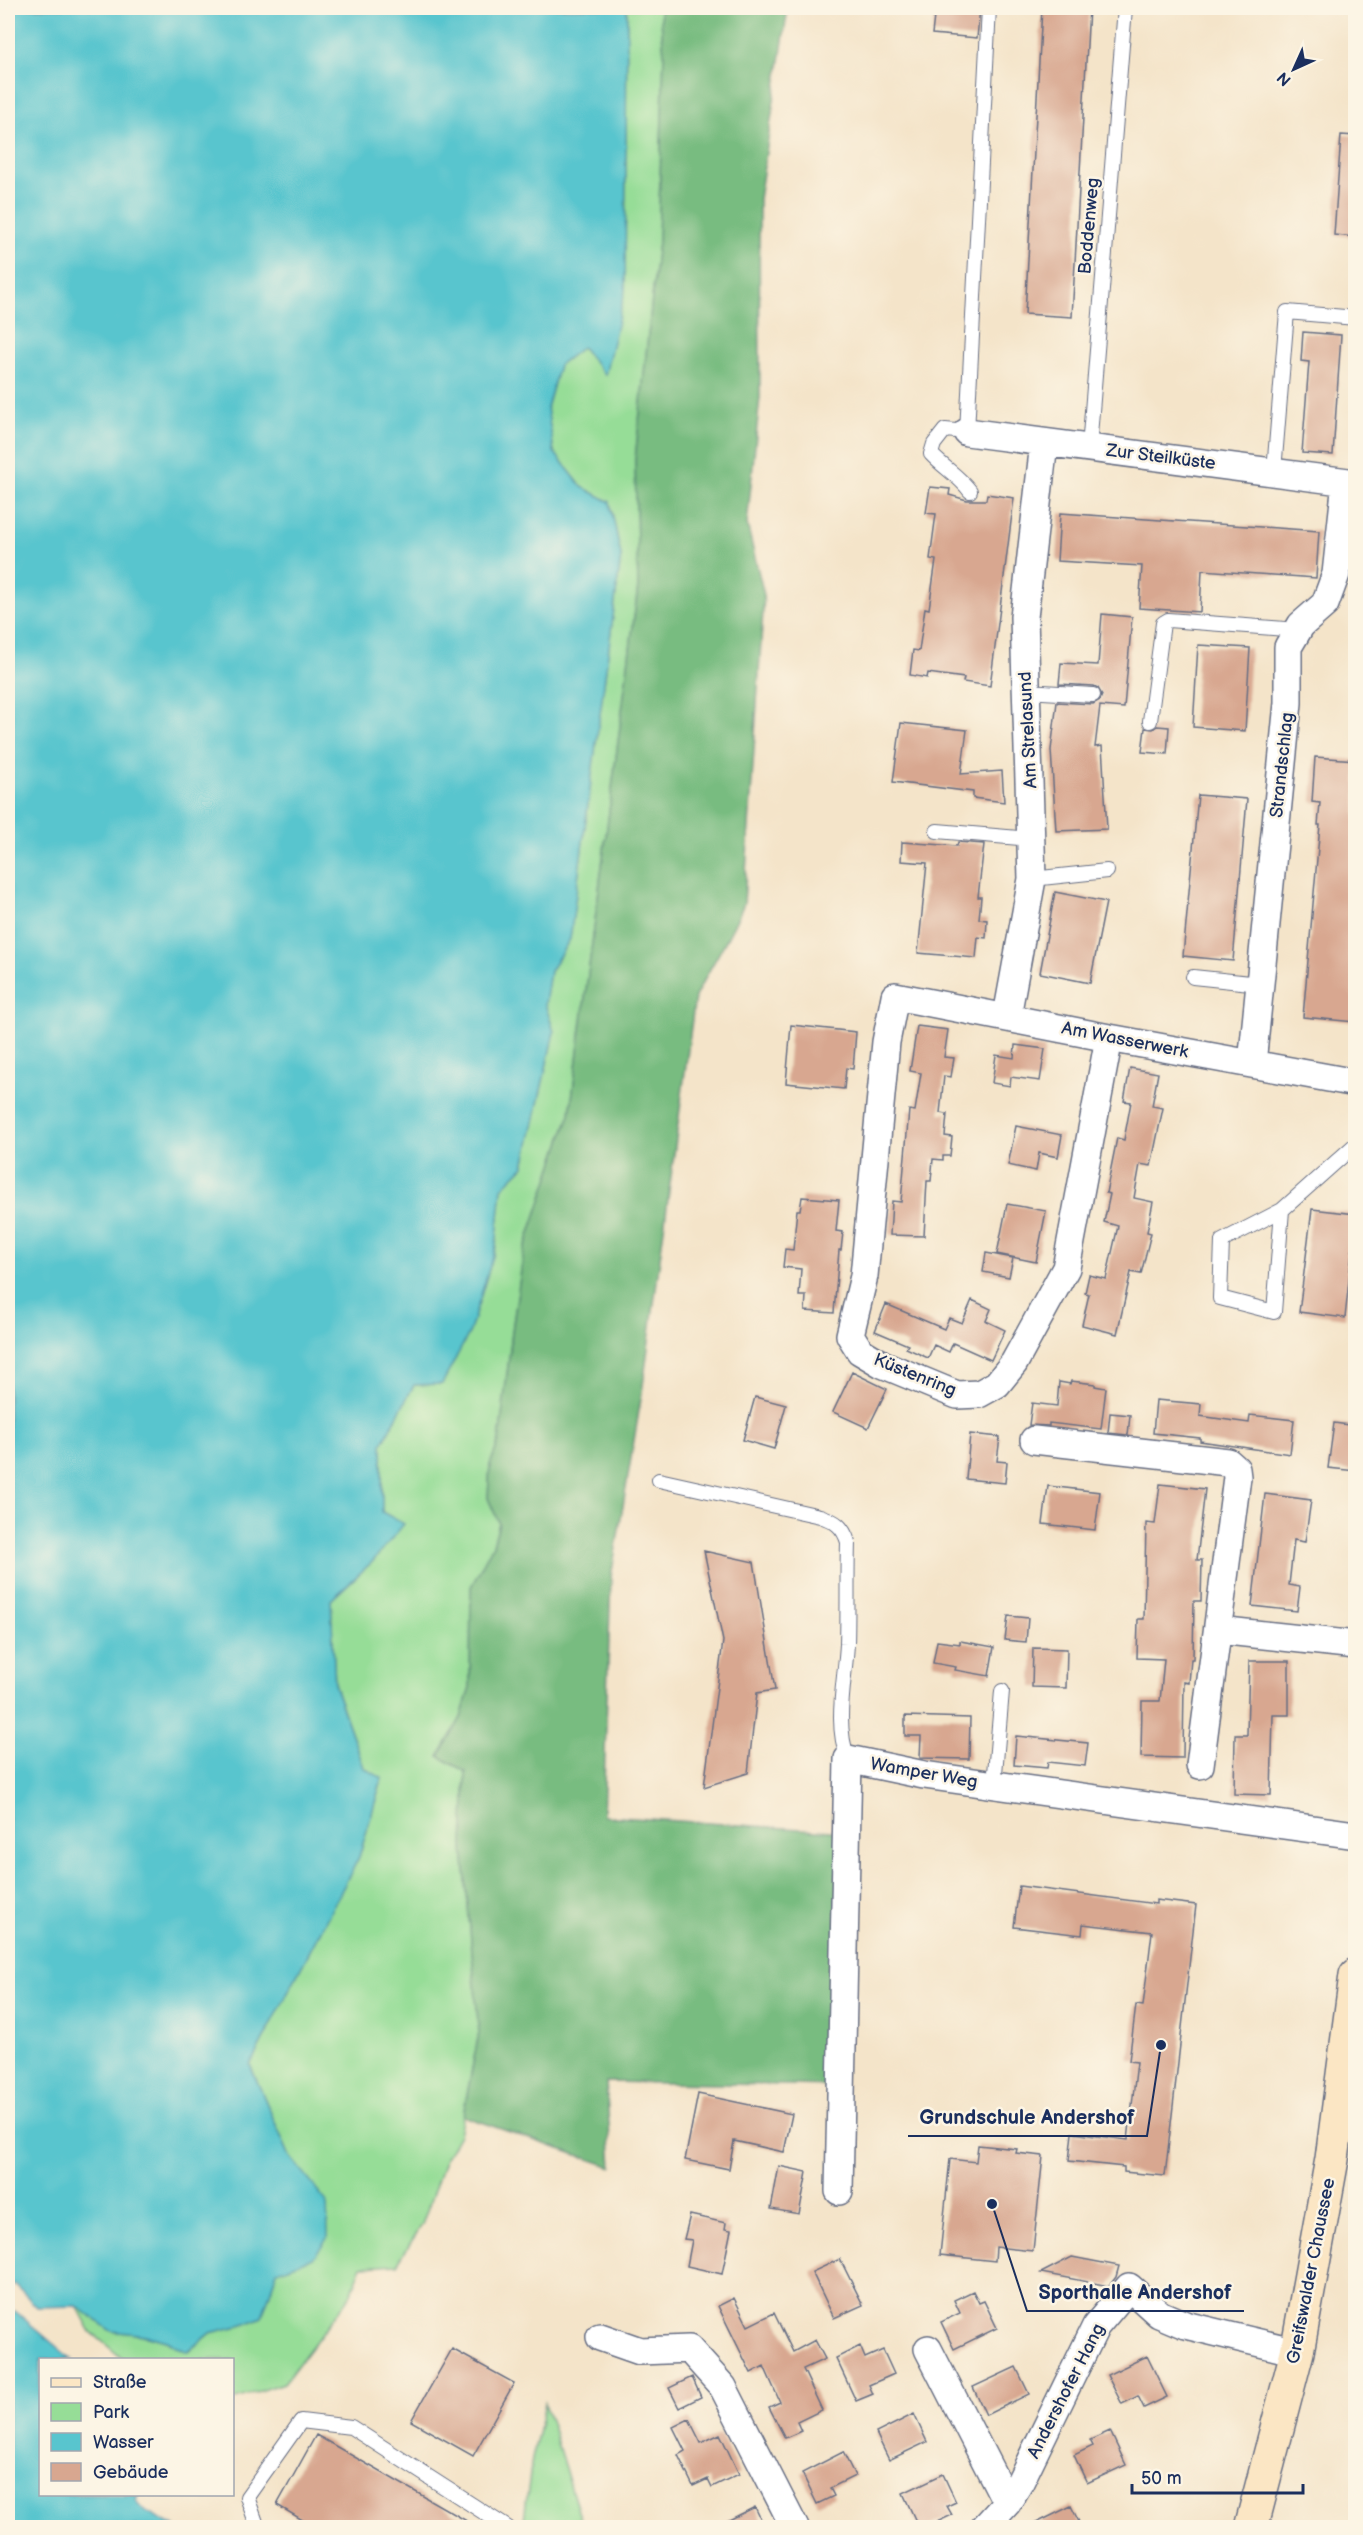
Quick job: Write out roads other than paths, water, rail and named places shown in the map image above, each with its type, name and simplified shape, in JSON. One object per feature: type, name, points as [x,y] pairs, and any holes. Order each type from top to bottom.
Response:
[{"type":"main road","name":"Greifswalder Chaussee","points":[[1251,2528],[1297,2352],[1332,2159],[1356,1975]]},
{"type":"street","name":"Zur Steilküste","points":[[967,432],[1351,482]]},
{"type":"street","name":"Am Strelasund","points":[[1007,1016],[1032,879],[1024,617],[1044,443]]},
{"type":"street","name":"Strandschlag","points":[[1252,1064],[1288,703],[1288,647],[1298,630],[1325,604],[1336,574],[1351,482]]},
{"type":"street","name":"Am Wasserwerk","points":[[895,996],[1356,1083]]},
{"type":"street","name":"Küstenring","points":[[895,996],[886,1042],[864,1276],[850,1335],[860,1352],[882,1364],[957,1395],[979,1394],[997,1384],[1014,1363],[1066,1268],[1109,1038]]},
{"type":"street","points":[[1034,1440],[1228,1462],[1236,1469],[1237,1477],[1200,1765]]},
{"type":"street","points":[[1218,1630],[1356,1645]]},
{"type":"street","name":"Wamper Weg","points":[[839,2190],[848,1759],[904,1771],[994,1785],[1356,1835]]},
{"type":"street","name":"Andershofer Hang","points":[[984,2528],[1007,2503],[1020,2482],[1079,2356],[1096,2326],[1129,2287],[1159,2314],[1185,2325],[1297,2352]]},
{"type":"street","points":[[600,2337],[640,2351],[689,2349],[723,2387],[795,2528]]},
{"type":"street","points":[[927,2349],[1007,2503]]},
{"type":"lane","points":[[970,491],[960,477],[941,465],[931,454],[934,444],[945,430],[967,432],[989,8]]},
{"type":"lane","name":"Boddenweg","points":[[1089,448],[1125,8]]},
{"type":"lane","points":[[1275,471],[1287,312],[1356,318]]},
{"type":"lane","points":[[1150,721],[1163,623],[1168,620],[1298,630]]},
{"type":"lane","points":[[1026,691],[1093,695]]},
{"type":"lane","points":[[937,831],[1032,839]]},
{"type":"lane","points":[[1032,879],[1107,871]]},
{"type":"lane","points":[[1192,977],[1260,984]]},
{"type":"lane","points":[[1282,1210],[1274,1312],[1220,1298],[1222,1241],[1282,1210],[1356,1144]]},
{"type":"lane","points":[[659,1479],[820,1516],[833,1520],[844,1530],[848,1542],[847,1644],[841,1727],[843,1745],[848,1759]]},
{"type":"lane","points":[[994,1785],[1002,1691]]},
{"type":"lane","points":[[258,2528],[247,2497],[301,2421],[351,2427],[508,2528]]},
{"type":"water","points":[[8,8],[627,8],[625,291],[605,375],[582,347],[559,365],[547,408],[554,452],[582,487],[610,502],[621,556],[570,939],[550,971],[545,1004],[554,1032],[524,1166],[502,1188],[496,1246],[470,1331],[442,1384],[414,1385],[382,1444],[382,1512],[404,1524],[373,1561],[331,1600],[335,1687],[364,1768],[382,1778],[359,1857],[250,2065],[290,2157],[327,2202],[328,2237],[313,2258],[277,2271],[262,2317],[243,2325],[210,2333],[187,2352],[166,2341],[145,2335],[111,2331],[77,2306],[37,2307],[15,2284],[8,2290]]},
{"type":"water","points":[[15,2311],[70,2358],[39,2358],[39,2496],[138,2496],[135,2500],[144,2510],[176,2527],[8,2527],[8,2319]]},
{"type":"place","name":"Grundschule Andershof","points":[[1161,2045]]},
{"type":"place","name":"Sporthalle Andershof","points":[[992,2204]]}]
